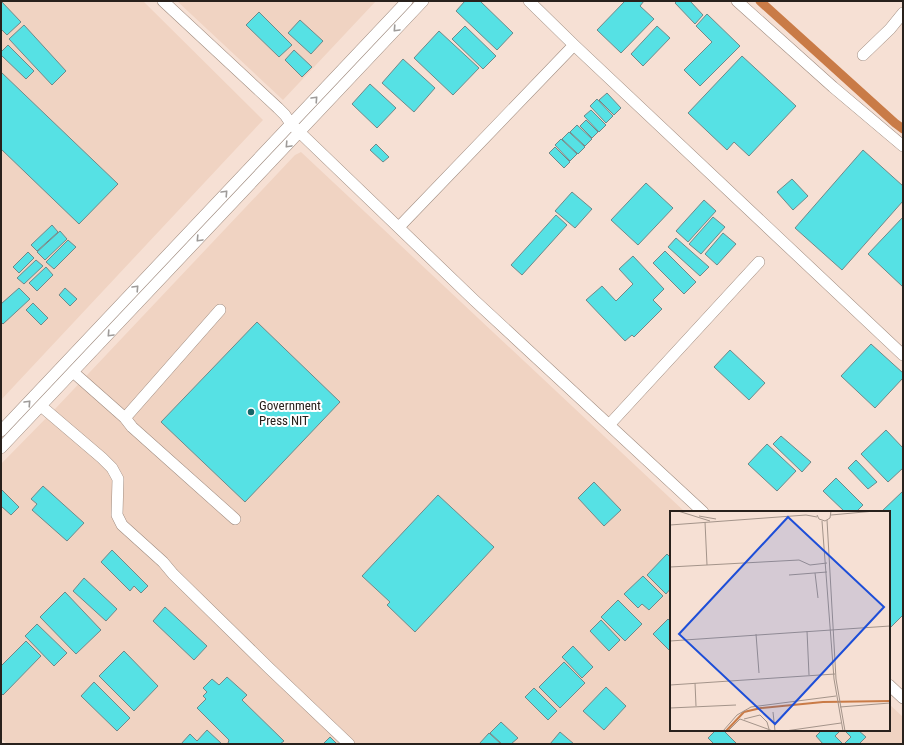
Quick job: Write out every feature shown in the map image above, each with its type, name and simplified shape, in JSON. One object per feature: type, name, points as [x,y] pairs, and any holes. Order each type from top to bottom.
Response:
[{"type":"street","points":[[163,1],[278,108],[291,124],[474,300],[702,511]]},
{"type":"street","points":[[1,431],[407,1]]},
{"type":"street","points":[[1,448],[423,1]]},
{"type":"street","points":[[529,1],[574,46],[903,356]]},
{"type":"street","points":[[737,1],[833,87],[903,146]]},
{"type":"street","points":[[863,55],[890,29],[903,13]]},
{"type":"street","points":[[399,227],[574,46]]},
{"type":"street","points":[[609,425],[759,262]]},
{"type":"street","points":[[124,418],[220,310]]},
{"type":"street","points":[[73,372],[235,519]]},
{"type":"street","points":[[41,406],[112,468],[118,479],[117,515],[122,525],[163,562],[173,574],[269,668],[349,744]]},
{"type":"street","points":[[890,686],[903,698]]},
{"type":"shaded area","points":[[1,1],[143,1],[263,120],[1,400]]},
{"type":"shaded area","points":[[177,1],[376,1],[283,100]]},
{"type":"shaded area","points":[[301,152],[684,511],[670,511],[670,731],[890,731],[890,705],[903,717],[903,744],[7,744],[1,738],[1,464],[55,409],[295,155]]},
{"type":"building","points":[[1,1],[21,22],[7,35],[1,29]]},
{"type":"building","points":[[465,1],[480,1],[513,33],[497,50],[456,11]]},
{"type":"building","points":[[625,1],[644,1],[640,6],[654,19],[621,53],[597,30]]},
{"type":"building","points":[[677,1],[690,1],[703,15],[695,24],[675,3]]},
{"type":"building","points":[[259,12],[292,45],[279,57],[246,25]]},
{"type":"building","points":[[707,14],[740,46],[700,86],[684,70],[712,42],[696,26]]},
{"type":"building","points":[[300,20],[323,41],[311,54],[288,33]]},
{"type":"building","points":[[24,25],[66,71],[52,85],[9,39]]},
{"type":"building","points":[[465,26],[496,56],[483,69],[452,39]]},
{"type":"building","points":[[657,26],[670,38],[643,66],[631,54]]},
{"type":"building","points":[[439,31],[479,68],[453,95],[414,58]]},
{"type":"building","points":[[8,45],[34,71],[26,79],[1,55],[1,52]]},
{"type":"building","points":[[294,50],[312,67],[302,77],[285,60]]},
{"type":"building","points":[[742,56],[796,106],[749,156],[734,142],[727,150],[688,113]]},
{"type":"building","points":[[403,59],[435,88],[414,112],[382,83]]},
{"type":"building","points":[[1,72],[118,184],[79,224],[1,149]]},
{"type":"building","points":[[370,84],[396,108],[377,128],[352,104]]},
{"type":"building","points":[[607,93],[621,108],[614,115],[599,100]]},
{"type":"building","points":[[597,99],[613,116],[606,123],[590,106]]},
{"type":"building","points":[[591,110],[606,125],[599,132],[584,116]]},
{"type":"building","points":[[586,120],[598,132],[592,138],[580,126]]},
{"type":"building","points":[[577,125],[592,139],[585,146],[570,132]]},
{"type":"building","points":[[569,132],[585,147],[578,154],[562,139]]},
{"type":"building","points":[[561,139],[577,154],[570,161],[555,145]]},
{"type":"building","points":[[376,144],[389,157],[383,162],[370,150]]},
{"type":"building","points":[[555,147],[570,162],[564,168],[549,153]]},
{"type":"building","points":[[863,150],[903,186],[903,201],[842,270],[795,228]]},
{"type":"building","points":[[792,179],[808,196],[793,210],[777,192]]},
{"type":"building","points":[[646,183],[673,208],[638,245],[611,220]]},
{"type":"building","points":[[572,192],[592,209],[575,228],[555,211]]},
{"type":"building","points":[[704,200],[716,211],[688,242],[676,231]]},
{"type":"building","points":[[556,215],[567,225],[522,275],[511,265]]},
{"type":"building","points":[[713,217],[725,227],[701,254],[689,244]]},
{"type":"building","points":[[903,217],[903,287],[868,254]]},
{"type":"building","points":[[52,225],[58,232],[37,251],[31,245]]},
{"type":"building","points":[[60,231],[67,239],[45,260],[37,252]]},
{"type":"building","points":[[723,233],[736,244],[717,265],[705,254]]},
{"type":"building","points":[[676,238],[709,267],[700,276],[668,247]]},
{"type":"building","points":[[68,240],[76,247],[54,269],[46,262]]},
{"type":"building","points":[[665,251],[696,282],[684,294],[653,263]]},
{"type":"building","points":[[28,252],[34,258],[19,273],[13,267]]},
{"type":"building","points":[[633,256],[664,289],[653,300],[662,309],[634,337],[632,335],[625,341],[586,300],[602,286],[616,301],[633,284],[619,269]]},
{"type":"building","points":[[36,260],[43,266],[24,284],[17,278]]},
{"type":"building","points":[[46,267],[53,275],[37,291],[29,283]]},
{"type":"building","points":[[19,288],[30,299],[3,324],[1,322],[1,304]]},
{"type":"building","points":[[65,288],[77,299],[70,306],[59,295]]},
{"type":"building","points":[[33,303],[48,318],[41,325],[26,310]]},
{"type":"building","name":"Government Press NIT","points":[[257,322],[340,402],[245,502],[161,422]]},
{"type":"building","points":[[871,344],[903,373],[903,378],[875,408],[841,376]]},
{"type":"building","points":[[730,350],[765,383],[749,400],[714,367]]},
{"type":"building","points":[[886,430],[903,448],[903,468],[888,482],[861,454]]},
{"type":"building","points":[[781,436],[811,462],[802,472],[773,444]]},
{"type":"building","points":[[767,444],[796,471],[777,491],[748,464]]},
{"type":"building","points":[[856,460],[877,482],[868,489],[848,468]]},
{"type":"building","points":[[836,478],[863,505],[857,511],[844,511],[823,491]]},
{"type":"building","points":[[594,482],[621,510],[604,526],[578,498]]},
{"type":"building","points":[[43,486],[84,523],[67,541],[32,510],[37,504],[31,499]]},
{"type":"building","points":[[1,489],[19,507],[11,515],[1,506]]},
{"type":"building","points":[[903,491],[903,615],[890,628],[890,511],[882,511]]},
{"type":"building","points":[[438,495],[494,547],[415,632],[387,605],[390,602],[362,576]]},
{"type":"building","points":[[112,550],[148,586],[141,593],[134,586],[130,591],[101,562]]},
{"type":"building","points":[[667,554],[670,557],[670,589],[666,594],[647,575]]},
{"type":"building","points":[[643,576],[663,596],[649,610],[642,604],[638,608],[624,594]]},
{"type":"building","points":[[84,578],[117,609],[106,621],[73,591]]},
{"type":"building","points":[[65,592],[101,630],[76,654],[40,617]]},
{"type":"building","points":[[618,600],[642,624],[625,641],[601,617]]},
{"type":"building","points":[[165,607],[207,646],[194,660],[153,621]]},
{"type":"building","points":[[668,619],[670,621],[670,651],[653,634]]},
{"type":"building","points":[[601,620],[620,640],[609,651],[590,631]]},
{"type":"building","points":[[37,624],[67,653],[54,666],[25,636]]},
{"type":"building","points":[[26,641],[41,656],[3,695],[1,693],[1,666]]},
{"type":"building","points":[[573,646],[593,667],[582,678],[562,657]]},
{"type":"building","points":[[124,651],[158,686],[134,711],[99,676]]},
{"type":"building","points":[[564,662],[585,683],[560,708],[539,687]]},
{"type":"building","points":[[227,677],[247,695],[242,700],[284,741],[280,744],[228,743],[229,740],[197,708],[206,699],[203,696],[207,692],[203,688],[212,679],[219,685]]},
{"type":"building","points":[[94,682],[130,718],[117,731],[81,696]]},
{"type":"building","points":[[606,687],[626,706],[604,730],[583,711]]},
{"type":"building","points":[[534,688],[557,711],[548,720],[525,697]]},
{"type":"building","points":[[501,722],[518,738],[511,744],[502,744],[490,733]]},
{"type":"building","points":[[207,730],[222,744],[181,744],[190,734],[197,741]]},
{"type":"building","points":[[715,731],[724,731],[737,744],[714,744],[708,738]]},
{"type":"building","points":[[821,731],[840,731],[835,736],[843,744],[823,744],[816,736]]},
{"type":"building","points":[[845,731],[859,731],[866,737],[859,744],[844,744],[851,737]]},
{"type":"building","points":[[560,732],[574,744],[550,744]]},
{"type":"building","points":[[489,733],[501,744],[479,744]]},
{"type":"building","points":[[330,737],[337,744],[323,744]]},
{"type":"waterway","points":[[760,1],[903,129]]},
{"type":"place","name":"Government Press NIT","points":[[251,412]]}]
